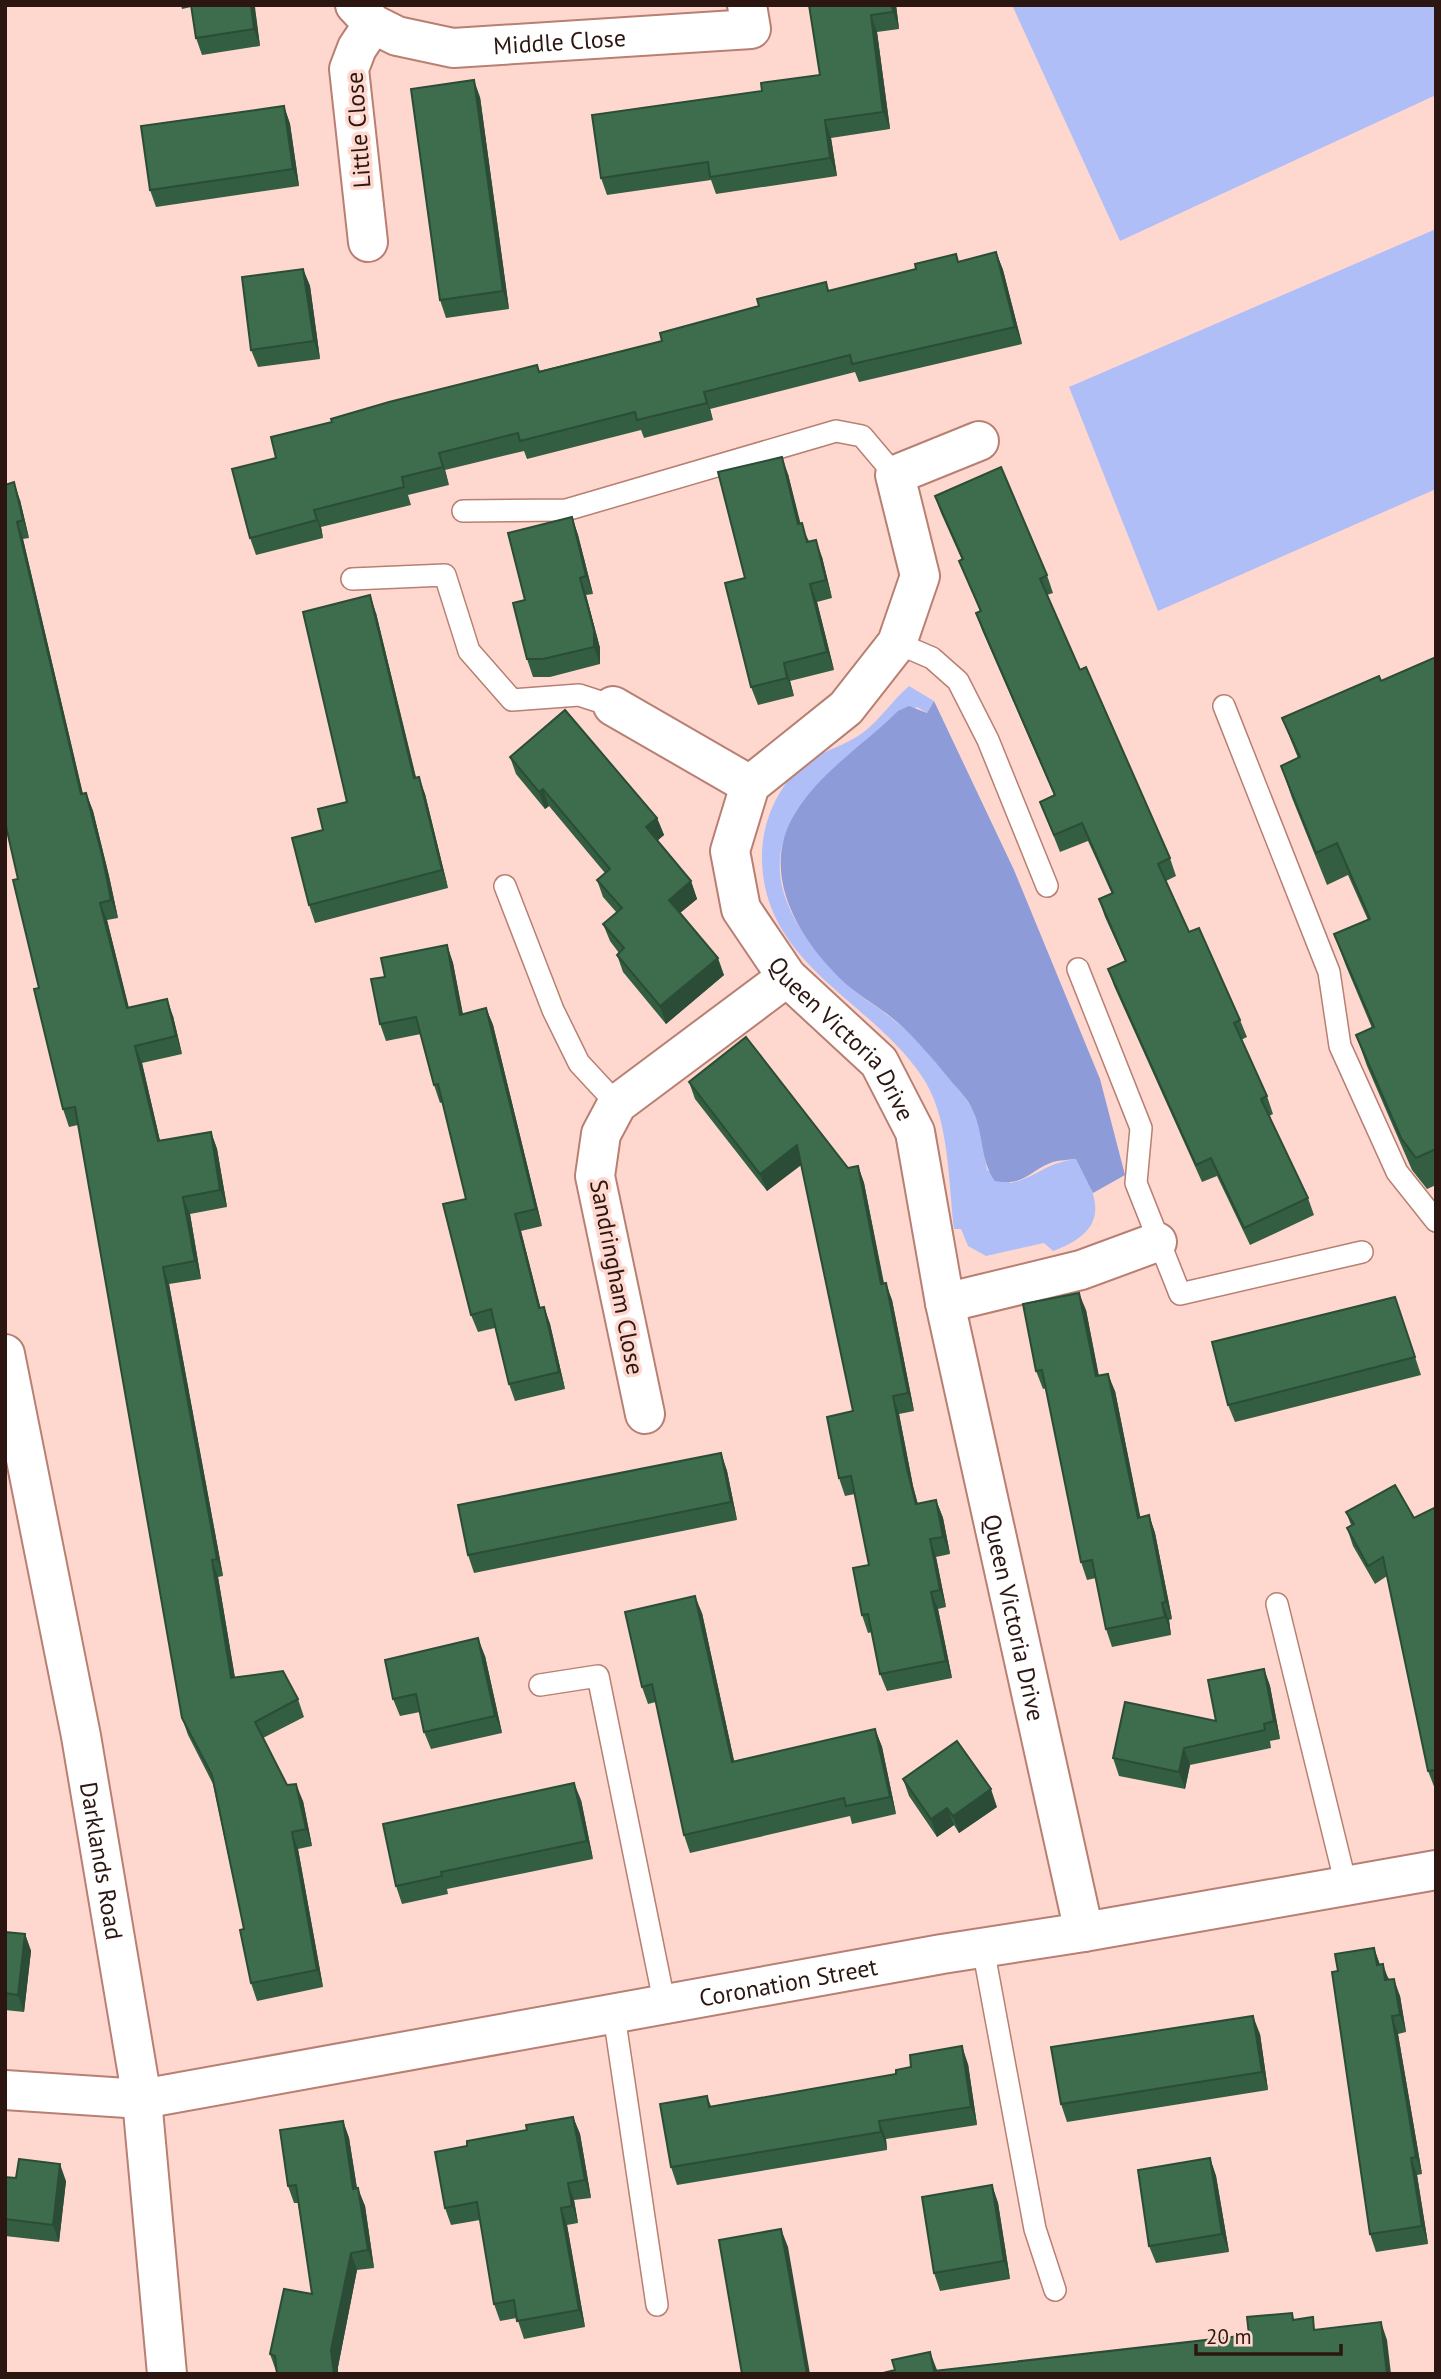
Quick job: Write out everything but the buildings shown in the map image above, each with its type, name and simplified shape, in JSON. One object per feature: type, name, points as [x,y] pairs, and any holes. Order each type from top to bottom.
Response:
[{"type":"street","name":"Middle Close","points":[[364,15],[397,36],[423,43],[464,48],[751,29],[747,5]]},
{"type":"street","name":"Little Close","points":[[364,15],[349,69],[368,242]]},
{"type":"street","points":[[613,706],[750,785],[846,708],[897,643],[920,576],[895,475],[979,440]]},
{"type":"street","name":"Queen Victoria Drive","points":[[750,785],[730,851],[741,909],[787,977],[879,1062],[915,1132],[945,1303],[1084,1933]]},
{"type":"street","name":"Sandringham Close","points":[[645,1415],[595,1177],[601,1134],[617,1104],[787,977]]},
{"type":"street","points":[[945,1303],[1081,1270],[1157,1242]]},
{"type":"street","name":"Darklands Road","points":[[7,1366],[81,1736],[142,2099],[167,2374]]},
{"type":"street","name":"Coronation Street","points":[[5,2090],[142,2099],[983,1948],[1084,1933],[1436,1870]]},
{"type":"lane","points":[[464,511],[566,510],[836,431],[862,436],[895,475]]},
{"type":"lane","points":[[352,579],[445,575],[469,651],[512,700],[579,695],[613,706]]},
{"type":"lane","points":[[897,643],[932,658],[958,681],[988,740],[1047,887]]},
{"type":"lane","points":[[1224,706],[1329,972],[1340,1046],[1397,1172],[1436,1221]]},
{"type":"lane","points":[[505,886],[553,1010],[579,1063],[617,1104]]},
{"type":"lane","points":[[1078,969],[1141,1128],[1136,1183],[1157,1242],[1180,1294],[1363,1252]]},
{"type":"lane","points":[[1277,1604],[1346,1885]]},
{"type":"lane","points":[[540,1685],[598,1676],[665,2006]]},
{"type":"lane","points":[[983,1948],[1035,2229],[1055,2290]]},
{"type":"lane","points":[[614,2015],[657,2305]]},
{"type":"shaded area","points":[[1012,5],[1436,5],[1436,95],[1120,241]]},
{"type":"shaded area","points":[[1436,229],[1436,489],[1158,611],[1069,387]]},
{"type":"shaded area","points":[[909,686],[934,701],[927,713],[917,707],[839,766],[809,796],[789,827],[780,860],[785,896],[806,937],[845,982],[905,1029],[956,1085],[978,1122],[987,1170],[1011,1183],[1056,1164],[1076,1159],[1091,1189],[1095,1214],[1091,1225],[1083,1234],[1053,1251],[1044,1243],[986,1256],[968,1246],[961,1229],[954,1229],[943,1129],[930,1091],[900,1049],[800,955],[781,928],[768,897],[762,861],[763,837],[779,794],[801,767],[818,755],[865,731]]},
{"type":"shaded area","points":[[934,701],[1014,870],[1100,1079],[1125,1175],[1093,1193],[1076,1159],[1053,1162],[1020,1180],[995,1181],[987,1165],[976,1120],[966,1099],[904,1029],[852,989],[829,967],[799,927],[789,904],[782,881],[781,858],[785,835],[806,797],[830,771],[898,711],[909,706],[927,713]]}]
